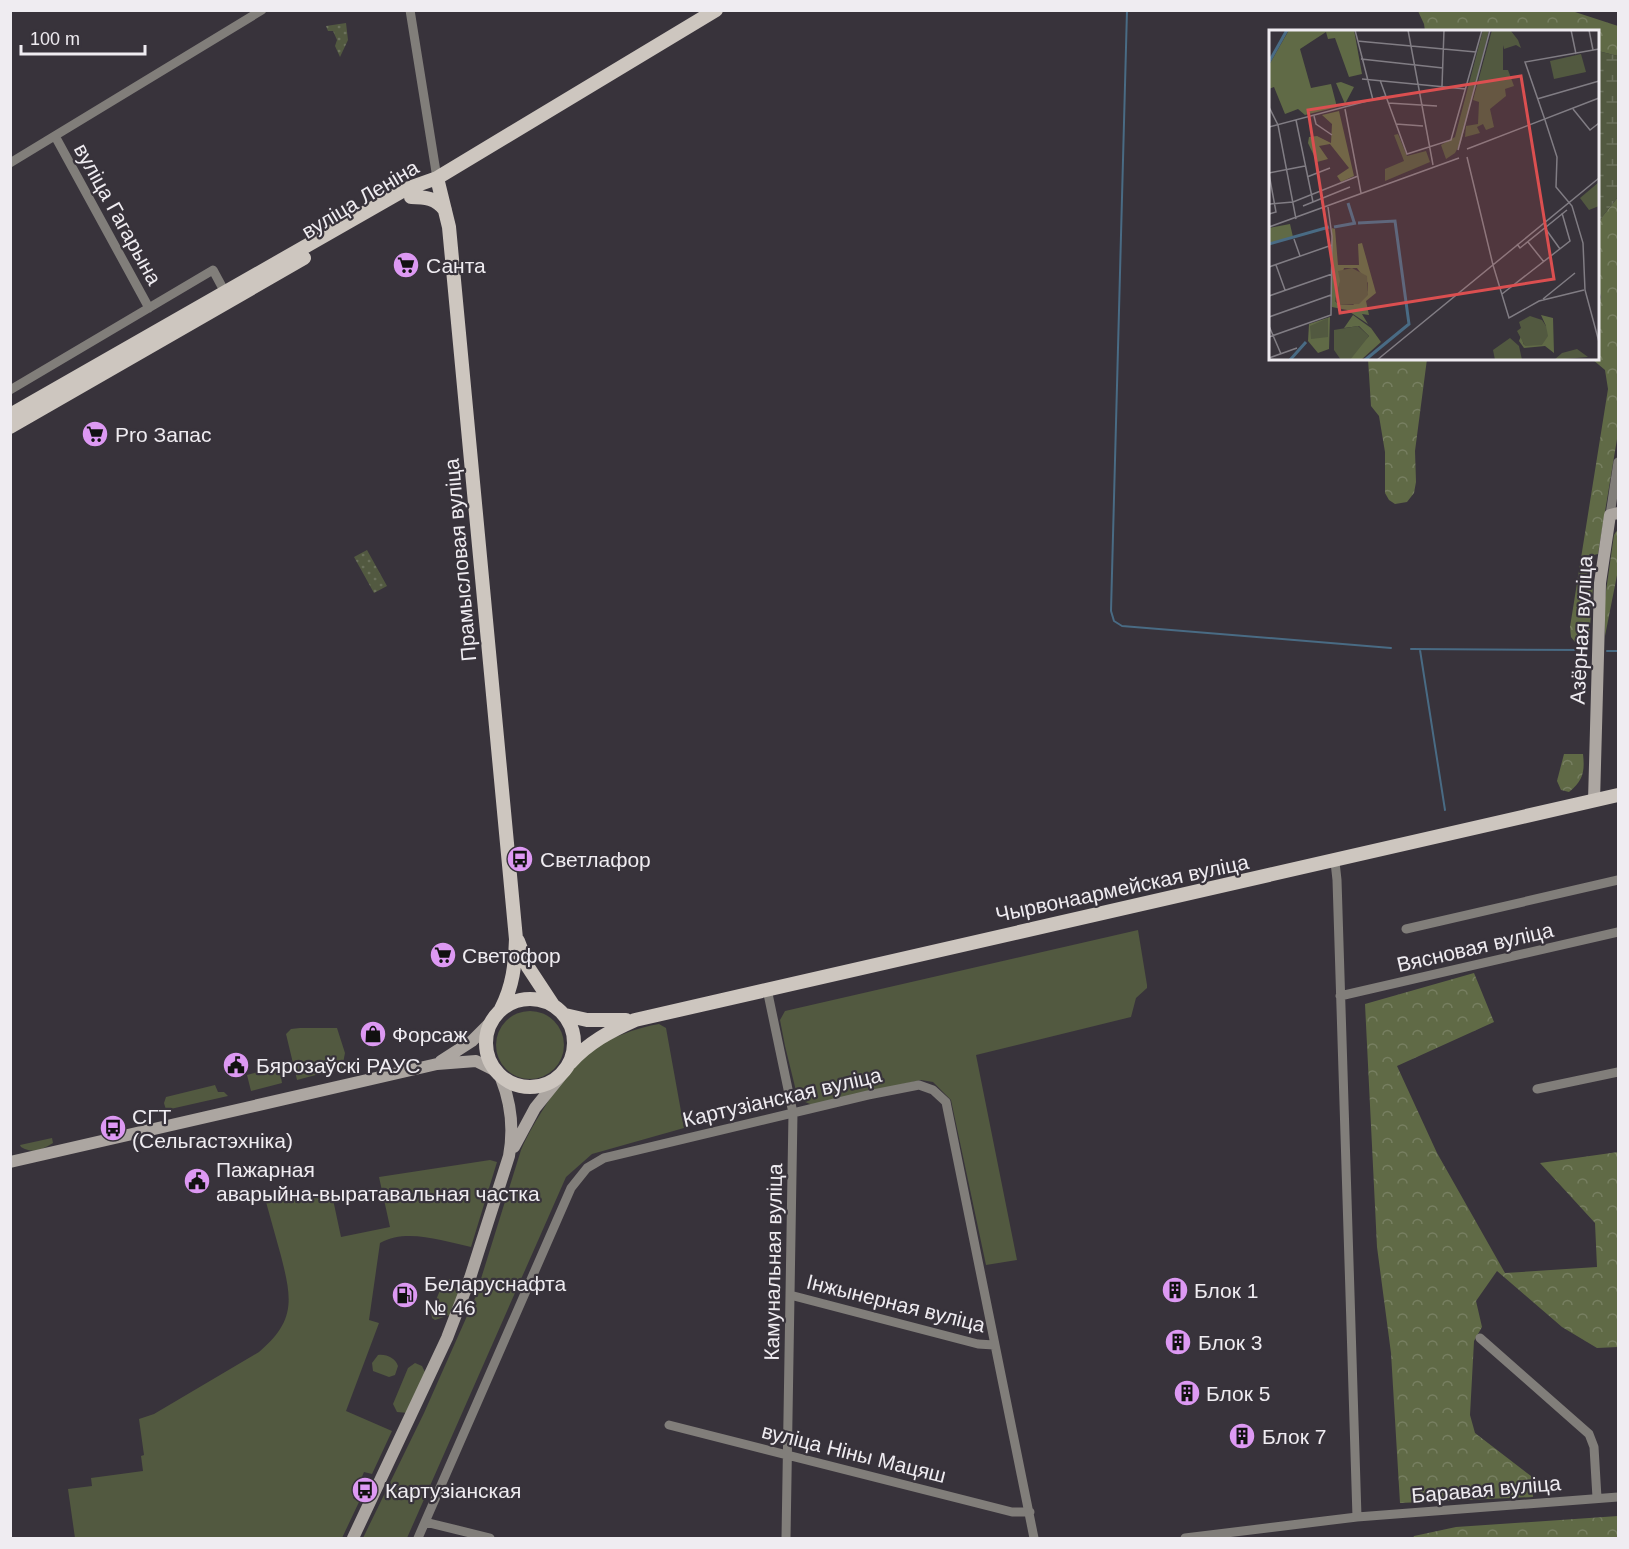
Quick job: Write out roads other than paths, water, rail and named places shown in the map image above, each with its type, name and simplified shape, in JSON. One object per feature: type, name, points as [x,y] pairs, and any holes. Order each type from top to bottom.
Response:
[{"type":"main road","points":[[436,178],[716,10]]},
{"type":"main road","name":"вуліца Леніна","points":[[10,416],[428,188],[436,178]]},
{"type":"main road","name":"вуліца Леніна","points":[[10,428],[406,189],[436,178]]},
{"type":"main road","name":"Прамысловая вуліца","points":[[436,178],[446,212],[469,430],[516,939],[514,975],[501,1009]]},
{"type":"main road","points":[[411,197],[429,198],[438,203],[446,212]]},
{"type":"main road","name":"Чырвонаармейская вуліца","points":[[565,1015],[586,1020],[634,1020],[1335,862],[1618,795]]},
{"type":"main road","name":"Прамысловая вуліца","points":[[516,939],[528,967],[553,1005]]},
{"type":"main road","points":[[526,999],[540,1000],[553,1005],[565,1015],[573,1030],[575,1047],[570,1063],[560,1077],[546,1085],[531,1088],[515,1086],[498,1074],[488,1059],[485,1048],[489,1024],[501,1009],[512,1002],[526,999]]},
{"type":"main road","name":"Чырвонаармейская вуліца","points":[[570,1063],[589,1044],[634,1020]]},
{"type":"street","points":[[10,163],[262,10]]},
{"type":"street","points":[[410,10],[436,178]]},
{"type":"street","name":"вуліца Гагарына","points":[[56,136],[149,308]]},
{"type":"street","points":[[10,390],[213,270],[228,297]]},
{"type":"street","name":"Азёрная вуліца","points":[[1594,801],[1600,583],[1614,514],[1618,462]]},
{"type":"street","points":[[1335,862],[1357,1517]]},
{"type":"street","points":[[1406,929],[1618,880]]},
{"type":"street","name":"Вясновая вуліца","points":[[1340,996],[1618,932]]},
{"type":"street","name":"Камунальная вуліца","points":[[768,989],[793,1113],[786,1539]]},
{"type":"street","points":[[437,1064],[472,1041],[489,1024]]},
{"type":"street","points":[[10,1162],[437,1064],[476,1060],[498,1074],[506,1090],[512,1120],[509,1156],[470,1278],[447,1338],[353,1539]]},
{"type":"street","points":[[1537,1089],[1618,1072]]},
{"type":"street","points":[[509,1156],[536,1108],[560,1077]]},
{"type":"street","name":"Картузіанская вуліца","points":[[418,1539],[571,1188],[587,1168],[604,1158],[919,1085],[933,1090],[946,1102],[1034,1539]]},
{"type":"street","name":"Інжынерная вуліца","points":[[790,1295],[978,1344],[994,1345]]},
{"type":"street","points":[[1480,1338],[1588,1434],[1594,1447],[1597,1498]]},
{"type":"street","name":"вуліца Ніны Мацяш","points":[[669,1425],[1012,1512],[1030,1512]]},
{"type":"street","name":"Баравая вуліца","points":[[1185,1539],[1357,1517],[1618,1497]]},
{"type":"street","points":[[425,1522],[490,1539]]},
{"type":"waterway","points":[[1127,10],[1111,611],[1114,621],[1122,626],[1391,648]]},
{"type":"waterway","points":[[1411,649],[1586,650]]},
{"type":"waterway","points":[[1420,650],[1445,810]]},
{"type":"waterway","points":[[1607,651],[1618,651]]},
{"type":"place","name":"Санта","points":[[406,265]]},
{"type":"place","name":"Pro Запас","points":[[95,434]]},
{"type":"place","name":"Светлафор","points":[[520,859]]},
{"type":"place","name":"Светофор","points":[[443,955]]},
{"type":"place","name":"Форсаж","points":[[373,1034]]},
{"type":"place","name":"Бярозаўскі РАУС","points":[[236,1065]]},
{"type":"place","name":"СГТ (Сельгастэхніка)","points":[[113,1128]]},
{"type":"place","name":"Пажарная аварыйна-выратавальная частка","points":[[197,1181]]},
{"type":"place","name":"Блок 1","points":[[1175,1290]]},
{"type":"place","name":"Беларуснафта № 46","points":[[405,1295]]},
{"type":"place","name":"Блок 3","points":[[1178,1342]]},
{"type":"place","name":"Блок 5","points":[[1187,1393]]},
{"type":"place","name":"Блок 7","points":[[1242,1436]]},
{"type":"place","name":"Картузіанская","points":[[365,1490]]}]
